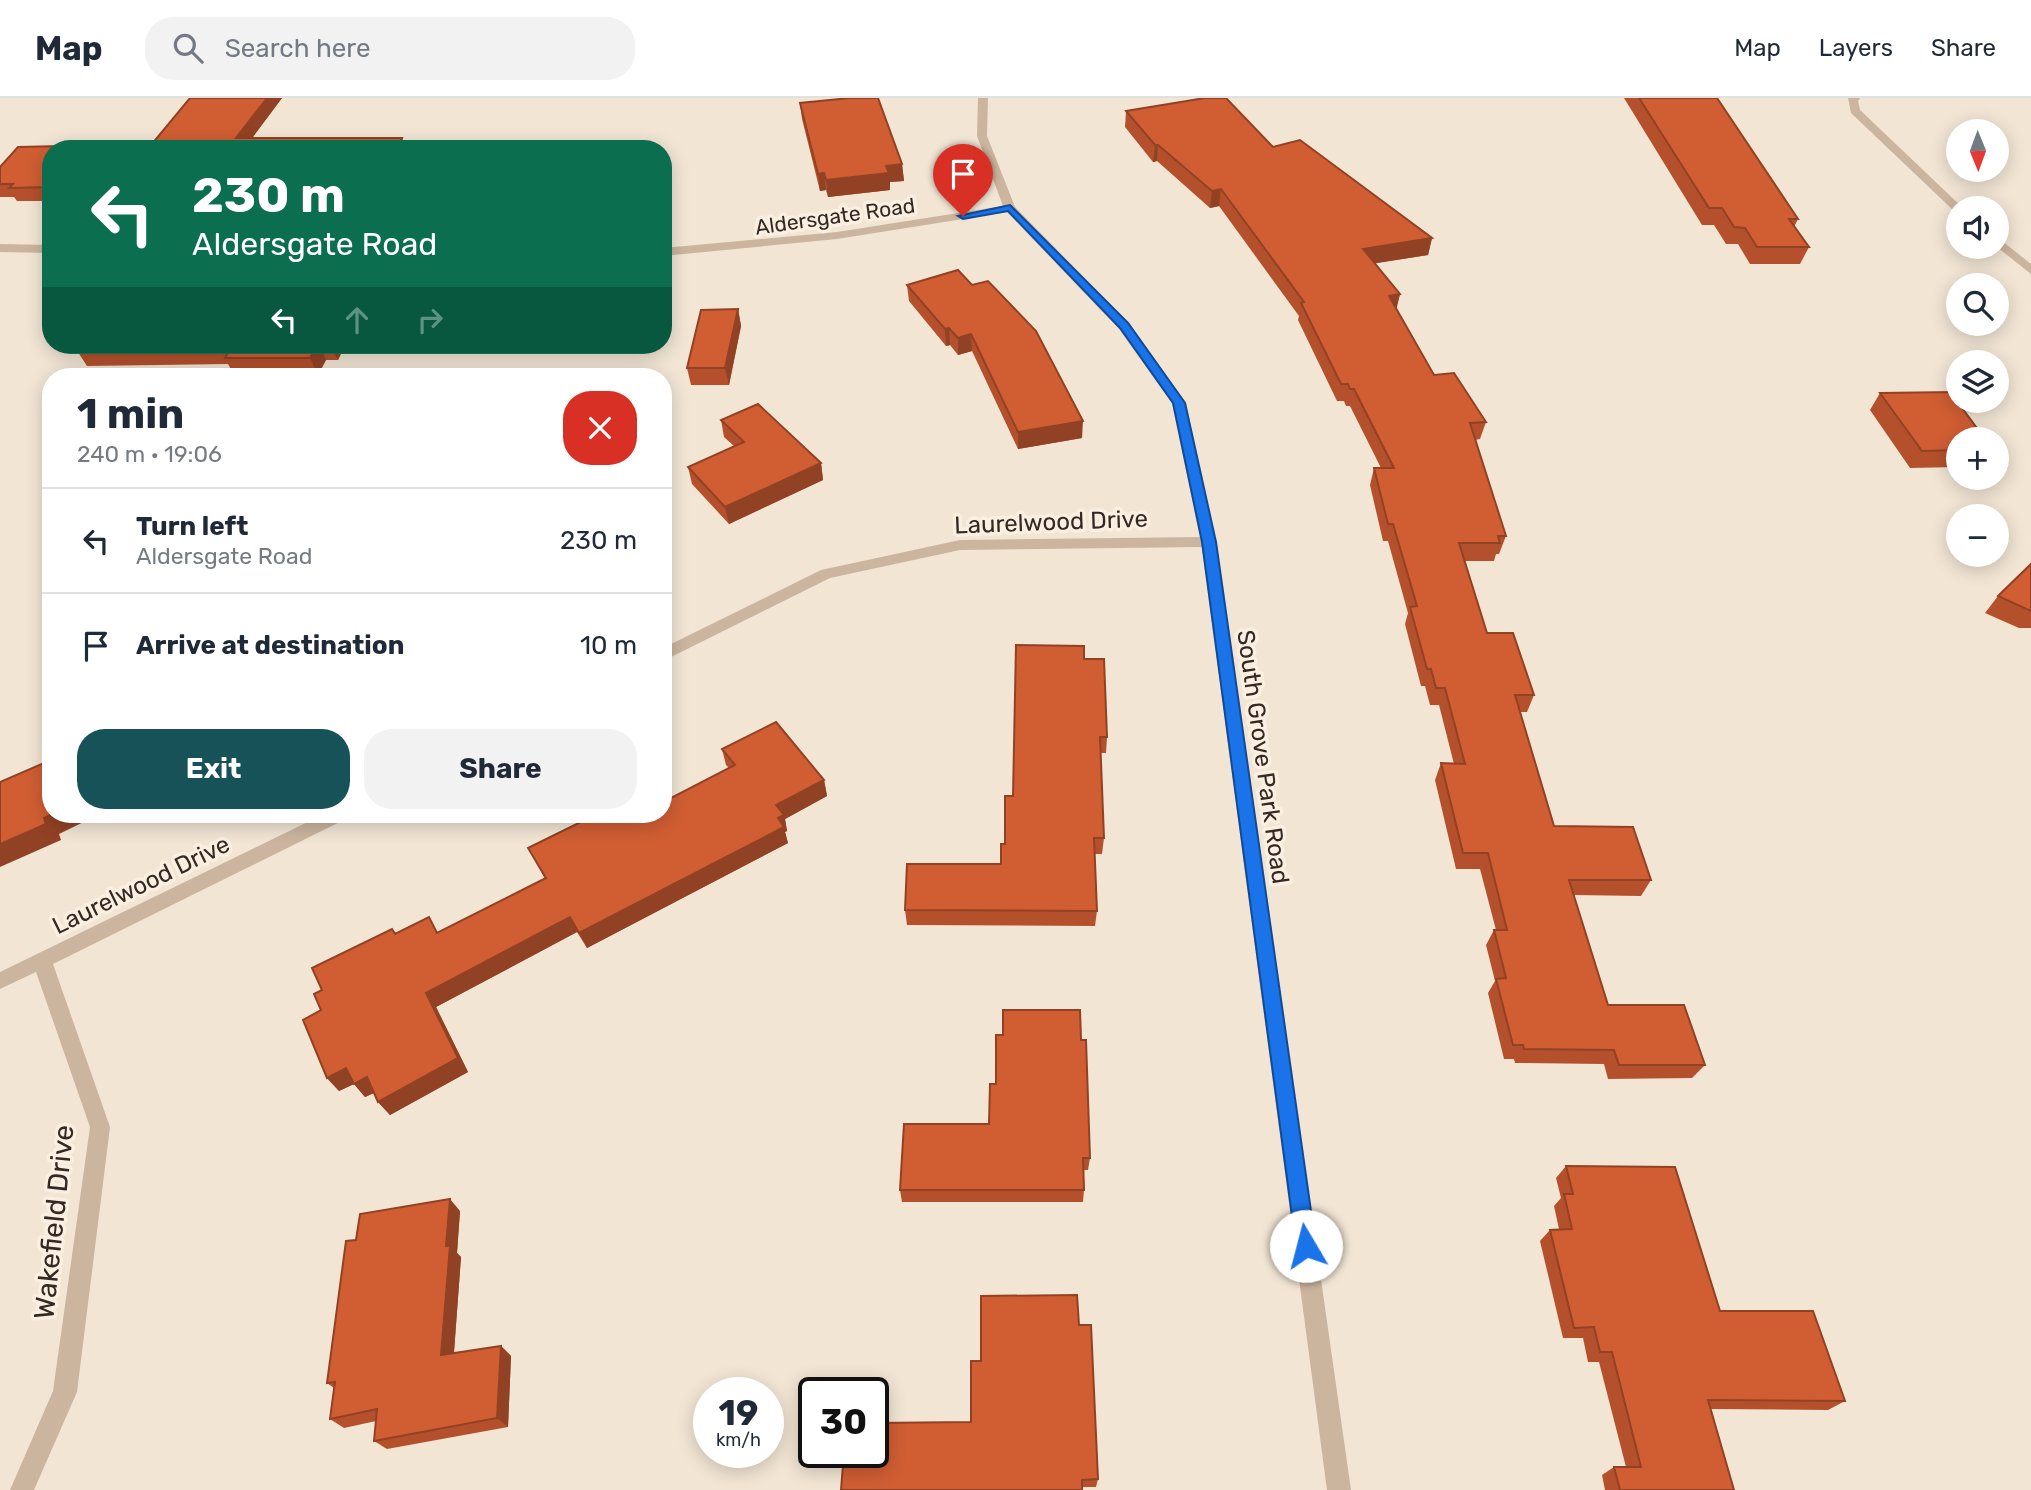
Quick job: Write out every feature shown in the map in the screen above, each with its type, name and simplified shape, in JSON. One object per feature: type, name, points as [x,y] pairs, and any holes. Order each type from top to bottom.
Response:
[{"type":"street","name":"South Grove Park Road","points":[[983,98],[982,136],[1010,208],[1124,326],[1179,403],[1209,542],[1339,1490]]},
{"type":"street","points":[[1855,98],[1852,100],[1855,111],[1946,198]]},
{"type":"street","name":"Aldersgate Road","points":[[672,251],[747,247],[868,233],[1010,208]]},
{"type":"street","points":[[0,248],[42,249]]},
{"type":"street","points":[[2009,251],[2031,270]]},
{"type":"street","name":"Laurelwood Drive","points":[[672,651],[826,574],[960,545],[1209,542]]},
{"type":"street","name":"Laurelwood Drive","points":[[0,981],[323,823]]},
{"type":"street","name":"Wakefield Drive","points":[[22,1490],[65,1392],[100,1127],[42,961]]},
{"type":"building","points":[[190,98],[267,98],[236,138],[402,138],[401,140],[155,140]]},
{"type":"building","points":[[878,98],[902,164],[886,166],[889,173],[826,180],[824,173],[818,174],[800,103]]},
{"type":"building","points":[[1205,98],[1226,98],[1273,147],[1300,140],[1432,238],[1363,249],[1400,294],[1389,296],[1434,375],[1454,373],[1486,422],[1470,423],[1506,536],[1498,536],[1500,543],[1459,543],[1487,633],[1513,633],[1534,695],[1515,695],[1554,826],[1633,827],[1651,880],[1569,880],[1608,1005],[1684,1005],[1705,1065],[1619,1065],[1614,1050],[1524,1049],[1523,1045],[1513,1045],[1496,979],[1506,978],[1494,930],[1507,930],[1488,853],[1463,853],[1441,763],[1465,764],[1445,688],[1436,688],[1431,669],[1427,669],[1410,607],[1417,606],[1393,524],[1388,524],[1374,468],[1394,468],[1354,389],[1350,389],[1348,384],[1341,384],[1301,303],[1304,302],[1221,189],[1212,191],[1155,145],[1126,111]]},
{"type":"building","points":[[1639,98],[1717,98],[1798,219],[1789,219],[1809,247],[1757,247],[1745,228],[1734,227],[1722,208],[1709,208]]},
{"type":"building","points":[[42,146],[42,187],[9,188],[13,184],[0,184],[0,167],[18,147]]},
{"type":"building","points":[[958,270],[972,285],[988,281],[1036,331],[1083,421],[1018,432],[971,334],[958,338],[949,328],[945,329],[907,285]]},
{"type":"building","points":[[738,309],[725,368],[687,368],[701,310]]},
{"type":"building","points":[[227,354],[312,354],[310,358],[225,358]]},
{"type":"building","points":[[1946,392],[1946,413],[1966,413],[1976,427],[1946,427],[1946,450],[1922,451],[1880,393]]},
{"type":"building","points":[[758,404],[821,463],[725,507],[688,467],[744,442],[721,420]]},
{"type":"building","points":[[2031,564],[2031,611],[1998,596]]},
{"type":"building","points":[[1016,645],[1084,646],[1084,659],[1104,659],[1107,737],[1100,737],[1104,838],[1094,838],[1097,911],[905,910],[907,864],[1001,864],[1001,844],[1005,844],[1005,796],[1013,796]]},
{"type":"building","points":[[776,722],[824,780],[776,805],[784,815],[778,818],[784,827],[579,933],[570,917],[426,993],[458,1058],[378,1102],[367,1077],[354,1084],[346,1068],[327,1078],[303,1020],[321,1010],[314,994],[322,990],[312,968],[392,929],[395,934],[429,917],[437,933],[546,878],[528,848],[579,823],[672,823],[672,797],[735,765],[722,749]]},
{"type":"building","points":[[42,764],[42,823],[46,824],[0,844],[0,782]]},
{"type":"building","points":[[1003,1010],[1080,1010],[1081,1040],[1086,1040],[1090,1158],[1083,1158],[1084,1190],[900,1190],[904,1124],[989,1124],[990,1084],[996,1084],[996,1035],[1003,1035]]},
{"type":"building","points":[[1566,1166],[1675,1167],[1720,1311],[1813,1311],[1845,1401],[1708,1400],[1734,1490],[1620,1490],[1614,1467],[1641,1467],[1612,1352],[1600,1352],[1594,1327],[1574,1328],[1550,1230],[1572,1229],[1564,1194],[1573,1194]]},
{"type":"building","points":[[450,1199],[446,1246],[450,1246],[441,1355],[501,1346],[497,1418],[374,1441],[377,1409],[330,1419],[335,1382],[327,1383],[346,1241],[356,1240],[360,1214]]},
{"type":"building","points":[[1077,1295],[1079,1325],[1091,1325],[1098,1479],[1082,1480],[1082,1490],[841,1490],[843,1468],[889,1468],[889,1423],[971,1422],[971,1361],[981,1361],[981,1296]]},
{"type":"route","points":[[963,216],[1010,208],[1124,326],[1179,403],[1209,542],[1306,1246]]}]
